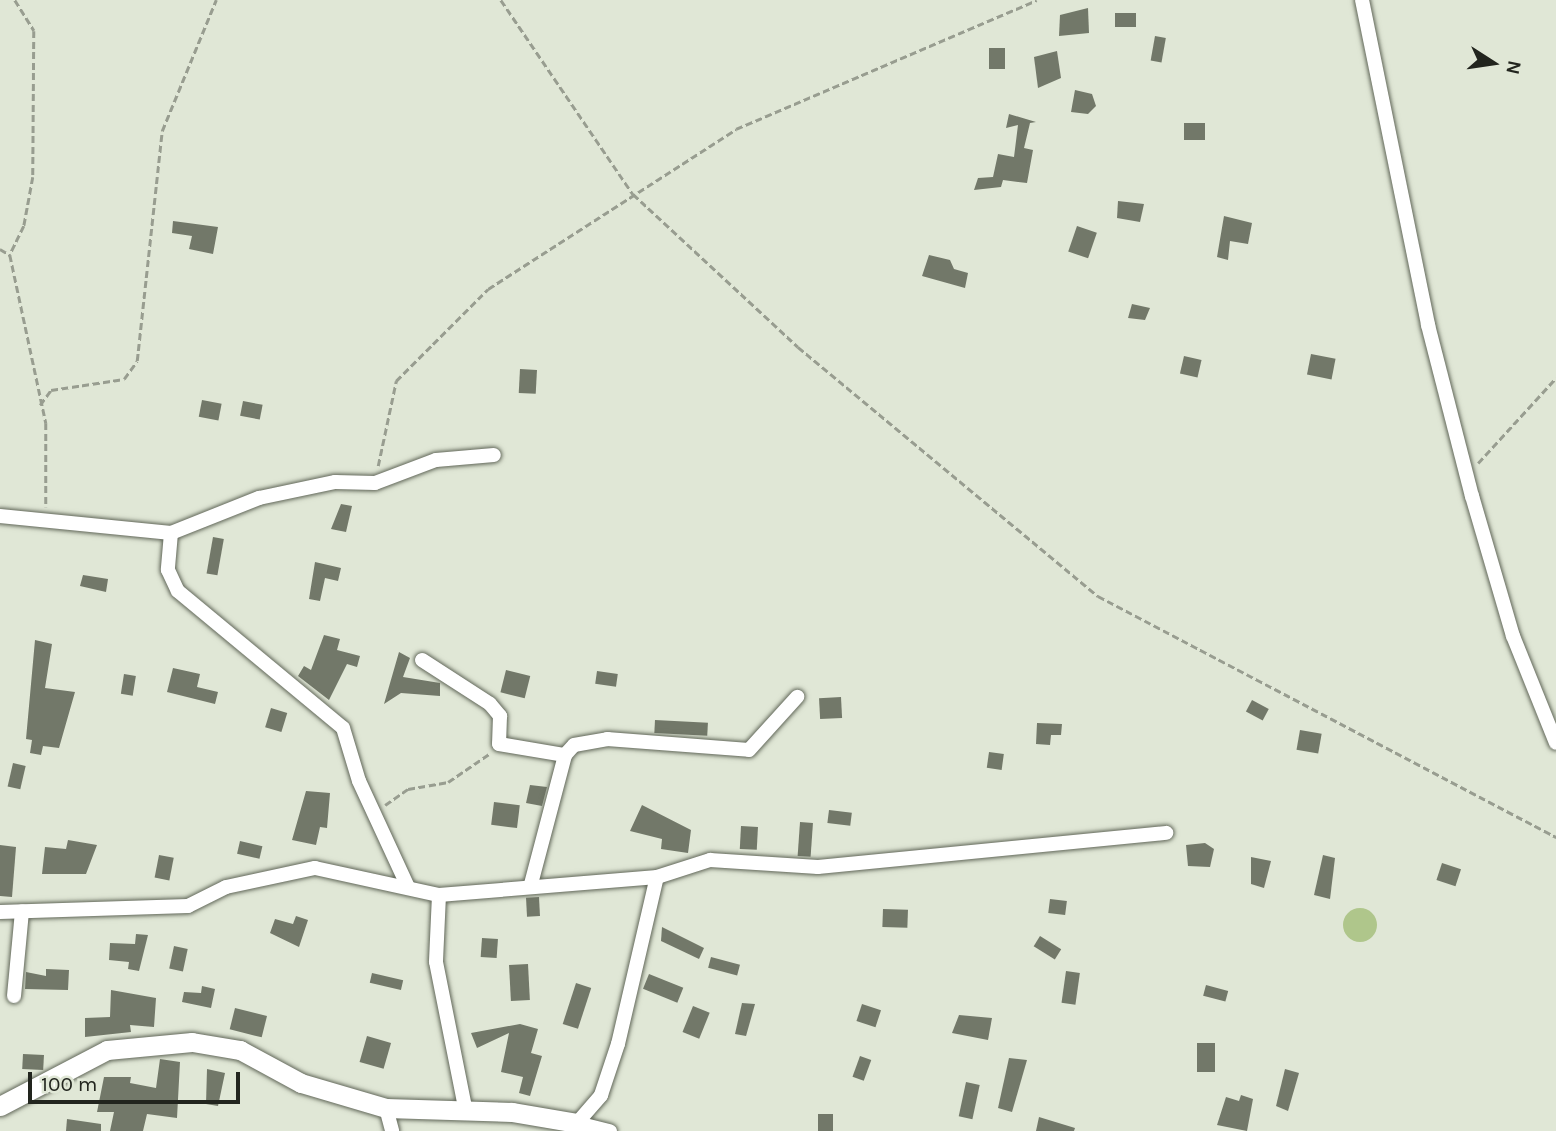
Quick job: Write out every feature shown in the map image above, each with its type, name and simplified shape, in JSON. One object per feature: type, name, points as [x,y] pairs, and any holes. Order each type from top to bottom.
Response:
[{"type":"street","points":[[1362,0],[1428,326],[1467,476],[1513,636],[1556,743]]},
{"type":"street","points":[[0,516],[46,517],[171,533],[259,498],[335,482],[375,483],[436,460],[494,455]]},
{"type":"street","points":[[171,533],[168,570],[178,591],[343,727],[373,812],[407,885]]},
{"type":"street","points":[[422,660],[489,704],[500,716],[499,744],[565,755]]},
{"type":"street","points":[[531,884],[565,755],[584,740],[607,739],[749,750],[797,697]]},
{"type":"street","points":[[0,912],[188,906],[226,887],[315,868],[407,885],[439,895],[531,884],[657,877],[710,860],[818,867],[1166,833]]},
{"type":"street","points":[[578,1127],[601,1095],[618,1044],[657,877]]},
{"type":"street","points":[[439,895],[436,962],[466,1112]]},
{"type":"street","points":[[14,996],[22,911]]},
{"type":"street","points":[[0,1106],[107,1050],[192,1042],[240,1050],[302,1083],[386,1108],[466,1112],[610,1131]]},
{"type":"street","points":[[386,1108],[391,1131]]},
{"type":"path","points":[[15,0],[34,31],[33,177],[24,226],[10,255],[34,349],[46,517]]},
{"type":"path","points":[[40,405],[51,390],[124,379],[137,361],[162,131],[216,0]]},
{"type":"path","points":[[501,0],[633,194],[798,347],[1098,596],[1556,837]]},
{"type":"path","points":[[375,483],[396,381],[425,346],[488,289],[736,129],[1037,0]]},
{"type":"path","points":[[0,249],[10,255]]},
{"type":"path","points":[[1467,476],[1556,378]]},
{"type":"path","points":[[373,812],[408,789],[449,782],[499,744]]},
{"type":"green space","points":[[1360,908],[1372,913],[1377,925],[1372,937],[1360,942],[1348,937],[1343,925],[1348,913]]},
{"type":"building","points":[[1088,8],[1089,33],[1059,36],[1060,15]]},
{"type":"building","points":[[1115,13],[1136,13],[1136,27],[1115,27]]},
{"type":"building","points":[[1155,36],[1166,38],[1161,63],[1151,61]]},
{"type":"building","points":[[989,48],[1005,48],[1005,69],[989,69]]},
{"type":"building","points":[[1057,51],[1061,78],[1038,88],[1034,57]]},
{"type":"building","points":[[1075,90],[1092,94],[1096,106],[1088,114],[1071,112]]},
{"type":"building","points":[[1009,114],[1036,122],[1030,123],[1024,148],[1033,150],[1027,183],[1003,180],[1001,187],[974,190],[978,178],[993,177],[998,154],[1014,157],[1018,125],[1006,128]]},
{"type":"building","points":[[1184,123],[1205,123],[1205,140],[1184,140]]},
{"type":"building","points":[[1118,201],[1144,204],[1140,222],[1117,218]]},
{"type":"building","points":[[1224,216],[1252,223],[1248,244],[1230,241],[1228,260],[1217,257]]},
{"type":"building","points":[[173,221],[218,227],[213,254],[189,249],[192,236],[172,233]]},
{"type":"building","points":[[1077,226],[1097,233],[1088,258],[1068,252]]},
{"type":"building","points":[[929,255],[950,260],[954,269],[968,273],[965,288],[922,276]]},
{"type":"building","points":[[1132,304],[1150,308],[1145,320],[1128,318]]},
{"type":"building","points":[[1311,354],[1336,359],[1332,379],[1307,375]]},
{"type":"building","points":[[1184,356],[1202,360],[1197,378],[1180,374]]},
{"type":"building","points":[[520,369],[537,370],[536,394],[519,393]]},
{"type":"building","points":[[202,400],[222,404],[218,421],[199,417]]},
{"type":"building","points":[[243,401],[263,405],[260,420],[240,416]]},
{"type":"building","points":[[341,504],[352,506],[346,532],[331,529]]},
{"type":"building","points":[[213,537],[224,539],[217,575],[207,573]]},
{"type":"building","points":[[315,562],[341,568],[338,581],[325,578],[320,601],[309,599]]},
{"type":"building","points":[[83,575],[108,579],[106,592],[80,586]]},
{"type":"building","points":[[324,635],[340,639],[337,650],[360,656],[357,667],[347,664],[329,700],[298,676],[304,666],[311,670]]},
{"type":"building","points":[[35,640],[52,644],[45,688],[75,692],[59,748],[43,746],[41,755],[30,753],[32,740],[26,739]]},
{"type":"building","points":[[399,652],[410,658],[403,677],[440,683],[440,696],[401,693],[384,704]]},
{"type":"building","points":[[173,668],[200,674],[197,687],[218,692],[215,704],[167,692]]},
{"type":"building","points":[[506,670],[530,676],[525,698],[500,692]]},
{"type":"building","points":[[597,671],[618,674],[616,687],[595,684]]},
{"type":"building","points":[[124,674],[136,676],[133,696],[121,694]]},
{"type":"building","points":[[841,697],[842,718],[820,719],[819,698]]},
{"type":"building","points":[[1252,700],[1269,709],[1263,720],[1246,711]]},
{"type":"building","points":[[271,708],[287,713],[281,732],[265,727]]},
{"type":"building","points":[[655,720],[708,723],[707,736],[654,733]]},
{"type":"building","points":[[1037,723],[1062,724],[1061,735],[1051,735],[1050,745],[1036,744]]},
{"type":"building","points":[[1300,730],[1322,734],[1318,754],[1297,750]]},
{"type":"building","points":[[989,752],[1004,754],[1002,770],[987,768]]},
{"type":"building","points":[[13,763],[26,766],[20,789],[8,786]]},
{"type":"building","points":[[530,785],[547,787],[542,806],[526,803]]},
{"type":"building","points":[[306,791],[330,793],[327,828],[320,827],[316,845],[292,840]]},
{"type":"building","points":[[494,802],[520,805],[517,828],[491,825]]},
{"type":"building","points":[[642,805],[691,830],[688,853],[661,849],[662,839],[630,831]]},
{"type":"building","points":[[829,810],[852,813],[850,826],[827,823]]},
{"type":"building","points":[[800,822],[813,823],[811,857],[798,856]]},
{"type":"building","points":[[741,826],[758,827],[757,850],[740,849]]},
{"type":"building","points":[[68,840],[97,845],[86,874],[42,874],[45,847],[66,849]]},
{"type":"building","points":[[240,841],[262,846],[259,859],[237,854]]},
{"type":"building","points":[[1205,843],[1214,849],[1210,867],[1188,866],[1186,845]]},
{"type":"building","points":[[0,845],[16,847],[12,897],[0,896]]},
{"type":"building","points":[[159,855],[174,858],[169,880],[155,878]]},
{"type":"building","points":[[1323,855],[1335,858],[1330,899],[1314,895]]},
{"type":"building","points":[[1251,857],[1271,861],[1264,888],[1251,884]]},
{"type":"building","points":[[1442,863],[1461,869],[1455,886],[1436,880]]},
{"type":"building","points":[[539,897],[540,916],[527,917],[526,898]]},
{"type":"building","points":[[1050,899],[1067,901],[1065,915],[1048,913]]},
{"type":"building","points":[[883,909],[908,910],[907,928],[882,927]]},
{"type":"building","points":[[296,916],[308,920],[299,947],[270,933],[275,919],[293,924]]},
{"type":"building","points":[[662,927],[704,948],[699,959],[661,941]]},
{"type":"building","points":[[136,934],[148,935],[139,971],[128,969],[129,962],[109,960],[110,943],[135,944]]},
{"type":"building","points":[[1040,936],[1061,949],[1055,959],[1034,946]]},
{"type":"building","points":[[482,938],[498,939],[497,958],[481,957]]},
{"type":"building","points":[[174,946],[188,949],[183,971],[169,968]]},
{"type":"building","points":[[711,957],[740,965],[737,975],[708,968]]},
{"type":"building","points":[[528,964],[530,1000],[511,1001],[509,965]]},
{"type":"building","points":[[46,969],[69,970],[68,990],[25,989],[26,972],[46,976]]},
{"type":"building","points":[[1066,971],[1080,973],[1075,1005],[1062,1003]]},
{"type":"building","points":[[372,973],[403,980],[401,990],[370,983]]},
{"type":"building","points":[[649,974],[683,988],[677,1003],[643,989]]},
{"type":"building","points":[[576,983],[591,988],[578,1029],[563,1024]]},
{"type":"building","points":[[1206,985],[1228,991],[1225,1002],[1203,996]]},
{"type":"building","points":[[202,986],[215,989],[211,1008],[182,1002],[184,992],[201,993]]},
{"type":"building","points":[[111,990],[156,998],[154,1027],[130,1025],[131,1032],[85,1037],[85,1018],[110,1017]]},
{"type":"building","points":[[742,1003],[755,1004],[746,1036],[735,1034]]},
{"type":"building","points":[[862,1004],[881,1010],[875,1027],[856,1021]]},
{"type":"building","points":[[693,1006],[710,1013],[699,1039],[683,1032]]},
{"type":"building","points":[[235,1008],[267,1016],[262,1037],[230,1029]]},
{"type":"building","points":[[959,1015],[992,1018],[988,1040],[952,1033]]},
{"type":"building","points":[[520,1024],[538,1029],[531,1053],[542,1056],[530,1096],[519,1093],[523,1077],[501,1072],[509,1033],[477,1048],[471,1033]]},
{"type":"building","points":[[367,1036],[391,1043],[384,1069],[360,1062]]},
{"type":"building","points":[[1197,1043],[1215,1043],[1215,1072],[1197,1072]]},
{"type":"building","points":[[23,1054],[44,1055],[43,1070],[22,1069]]},
{"type":"building","points":[[860,1056],[871,1060],[864,1081],[852,1077]]},
{"type":"building","points":[[1009,1058],[1027,1060],[1012,1112],[998,1108]]},
{"type":"building","points":[[160,1059],[180,1062],[177,1118],[147,1114],[143,1131],[110,1131],[114,1112],[97,1112],[104,1077],[131,1077],[130,1083],[156,1088]]},
{"type":"building","points":[[207,1069],[225,1073],[218,1106],[206,1104]]},
{"type":"building","points":[[1285,1069],[1299,1073],[1288,1111],[1276,1106]]},
{"type":"building","points":[[966,1082],[980,1085],[972,1119],[959,1116]]},
{"type":"building","points":[[1241,1095],[1253,1099],[1247,1131],[1217,1125],[1226,1097],[1239,1101]]},
{"type":"building","points":[[818,1114],[833,1114],[833,1131],[818,1131]]},
{"type":"building","points":[[1039,1117],[1075,1128],[1074,1131],[1036,1131]]},
{"type":"building","points":[[67,1119],[101,1124],[101,1131],[66,1131]]}]
